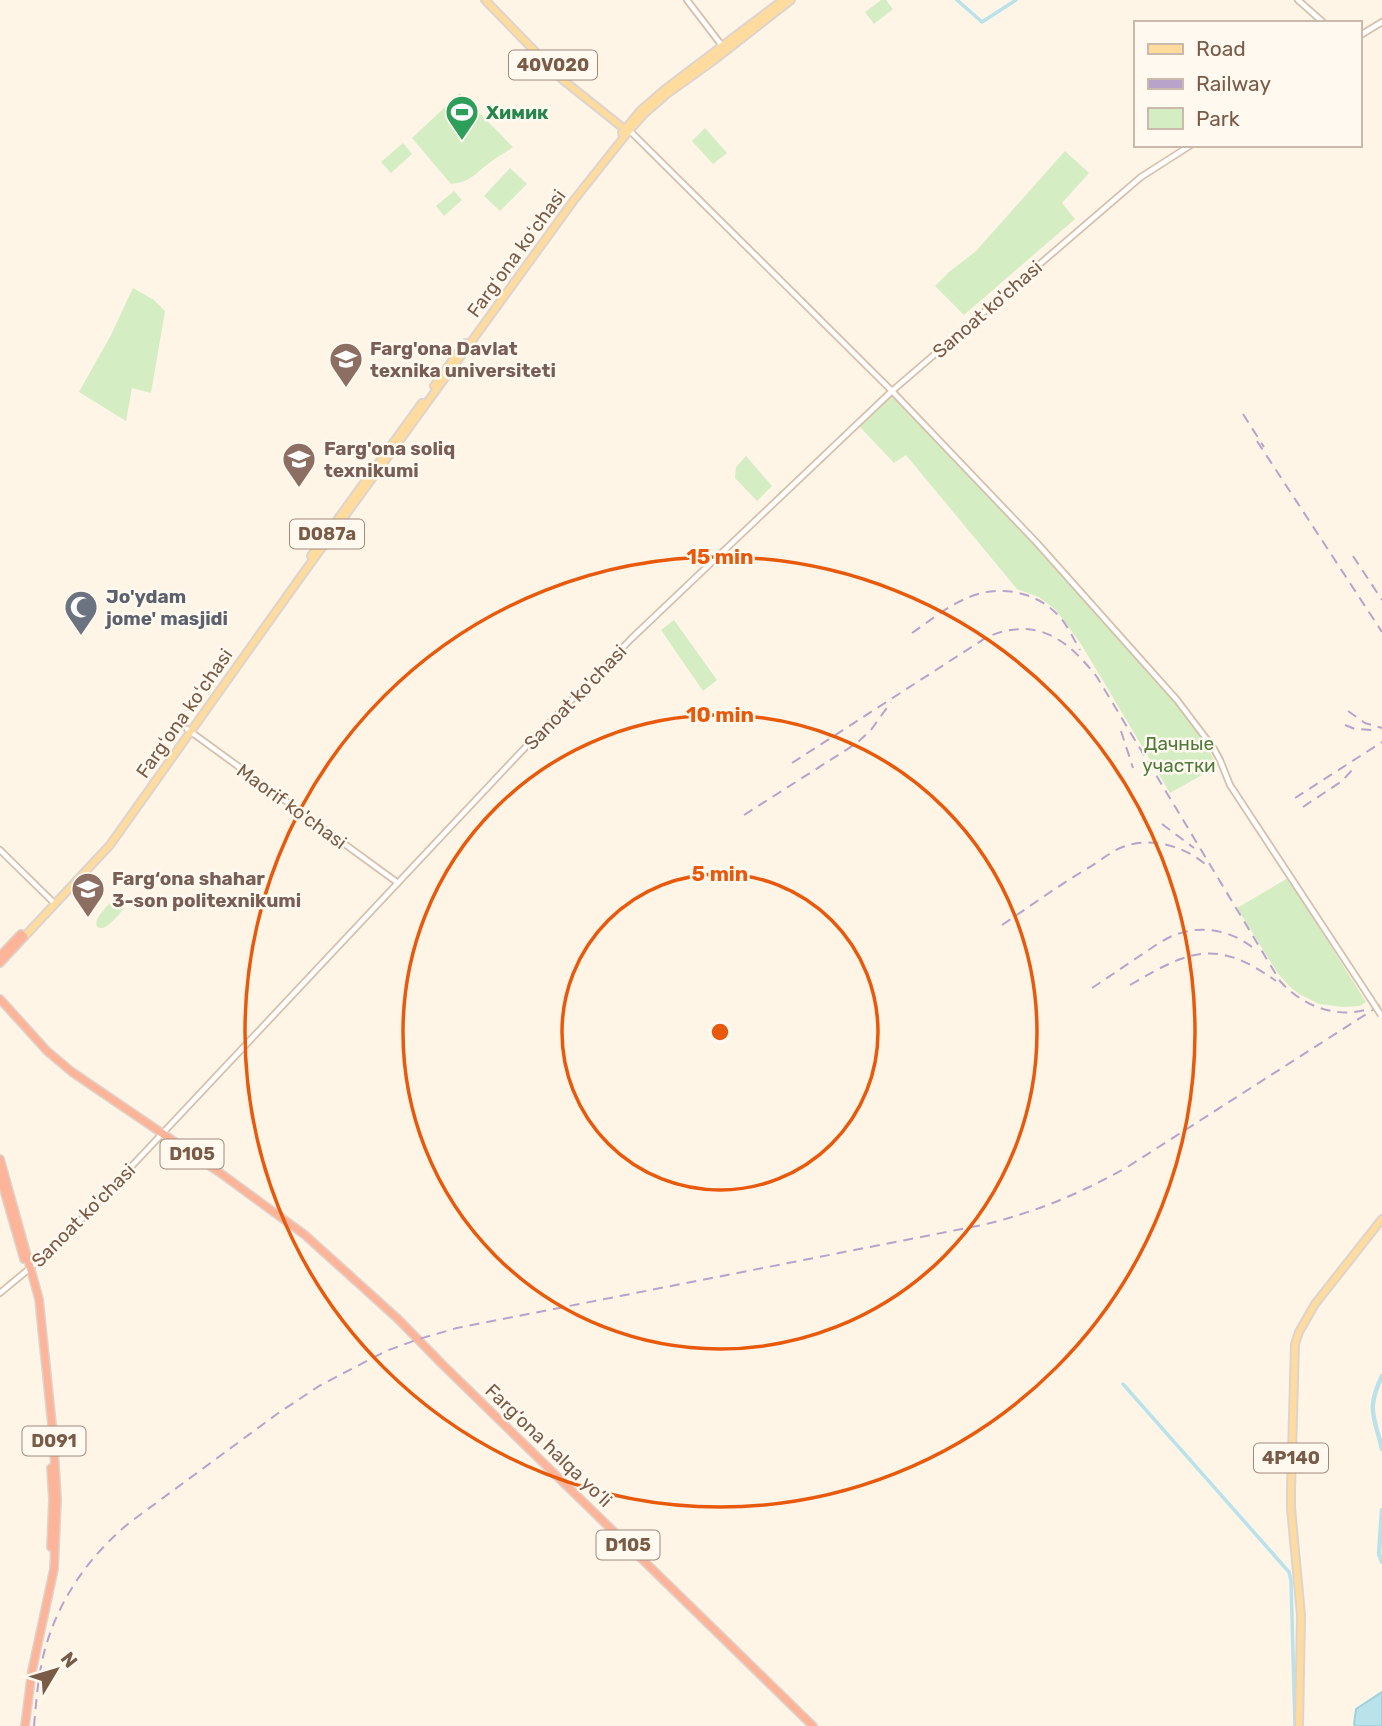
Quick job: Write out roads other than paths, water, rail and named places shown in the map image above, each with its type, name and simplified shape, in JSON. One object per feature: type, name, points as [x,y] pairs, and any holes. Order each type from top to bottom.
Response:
[{"type":"highway","name":"Fargʻona koʻchasi","points":[[0,957],[23,936]]},
{"type":"highway","name":"Fargʻona koʻchasi","points":[[0,963],[23,936]]},
{"type":"highway","name":"Farg‘ona halqa yo‘li","points":[[0,1001],[44,1048],[65,1066],[211,1166],[324,1251],[415,1335],[813,1726]]},
{"type":"highway","name":"D091","points":[[0,1159],[35,1303],[55,1499],[45,1604],[28,1669],[23,1726]]},
{"type":"highway","name":"D091","points":[[0,1176],[29,1270]]},
{"type":"main road","name":"40V020","points":[[487,0],[563,80],[626,128]]},
{"type":"main road","name":"40V020","points":[[487,0],[566,78],[626,128]]},
{"type":"main road","points":[[687,0],[724,49]]},
{"type":"main road","name":"Fargʻona koʻchasi","points":[[724,49],[783,0]]},
{"type":"main road","name":"Fargʻona koʻchasi","points":[[23,936],[110,845],[570,198],[626,128],[647,104],[791,0]]},
{"type":"main road","points":[[1298,0],[1322,21]]},
{"type":"main road","points":[[1361,35],[1382,22]]},
{"type":"main road","points":[[626,128],[892,391],[1037,543],[1177,700],[1214,749],[1230,785],[1382,1016]]},
{"type":"main road","name":"Sanoat ko'chasi","points":[[0,1293],[29,1270],[89,1212],[632,638],[892,391],[1140,177],[1188,147]]},
{"type":"main road","name":"Fargʻona koʻchasi","points":[[23,936],[107,842],[189,731]]},
{"type":"main road","name":"Maorif ko'chasi","points":[[189,731],[398,883]]},
{"type":"main road","points":[[0,850],[52,901]]},
{"type":"main road","name":"4P140","points":[[1299,1726],[1301,1615],[1291,1508],[1295,1344],[1298,1332],[1315,1304],[1382,1219]]},
{"type":"water","points":[[1382,1692],[1382,1726],[1355,1726],[1356,1709]]},
{"type":"waterway","points":[[957,0],[982,22],[1016,0]]},
{"type":"waterway","points":[[1382,1376],[1373,1405],[1382,1449]]},
{"type":"waterway","points":[[1123,1384],[1289,1572],[1295,1726]]},
{"type":"waterway","points":[[1382,1510],[1379,1554],[1382,1562]]},
{"type":"railway","points":[[1243,414],[1264,447]]},
{"type":"railway","points":[[1257,441],[1382,632]]},
{"type":"railway","points":[[1353,556],[1382,600]]},
{"type":"railway","points":[[912,633],[964,599],[983,593],[1006,591],[1028,596],[1048,606],[1064,622],[1080,650]]},
{"type":"railway","points":[[792,763],[987,637],[1021,629],[1050,635],[1074,652],[1097,677],[1280,981],[1299,997],[1320,1008],[1344,1012],[1369,1009]]},
{"type":"railway","points":[[744,815],[857,743],[871,730],[891,702]]},
{"type":"railway","points":[[1348,711],[1365,723],[1382,728]]},
{"type":"railway","points":[[1345,725],[1355,729],[1373,730]]},
{"type":"railway","points":[[1121,731],[1133,768]]},
{"type":"railway","points":[[1295,798],[1382,742]]},
{"type":"railway","points":[[1303,807],[1342,781],[1353,769]]},
{"type":"railway","points":[[1162,824],[1194,848]]},
{"type":"railway","points":[[1002,925],[1110,853],[1125,846],[1137,843],[1173,846],[1205,864]]},
{"type":"railway","points":[[1092,988],[1162,941],[1193,930],[1227,934],[1257,951]]},
{"type":"railway","points":[[1130,985],[1170,964],[1203,954],[1219,954],[1236,959],[1255,967],[1276,981]]},
{"type":"railway","points":[[34,1726],[43,1657],[56,1618],[75,1583],[100,1551],[129,1523],[319,1386],[386,1351],[457,1328],[982,1225],[1039,1208],[1094,1185],[1129,1166],[1382,1004]]},
{"type":"place","name":"Химик","points":[[462,142]]},
{"type":"place","name":"Farg'ona Davlat texnika universiteti","points":[[346,389]]},
{"type":"place","name":"Farg'ona soliq texnikumi","points":[[299,489]]},
{"type":"place","name":"Jo'ydam jome' masjidi","points":[[81,637]]},
{"type":"place","name":"Farg‘ona shahar 3-son politexnikumi","points":[[88,919]]},
{"type":"park label","name":"Дачные участки","points":[[1179,754]]}]
